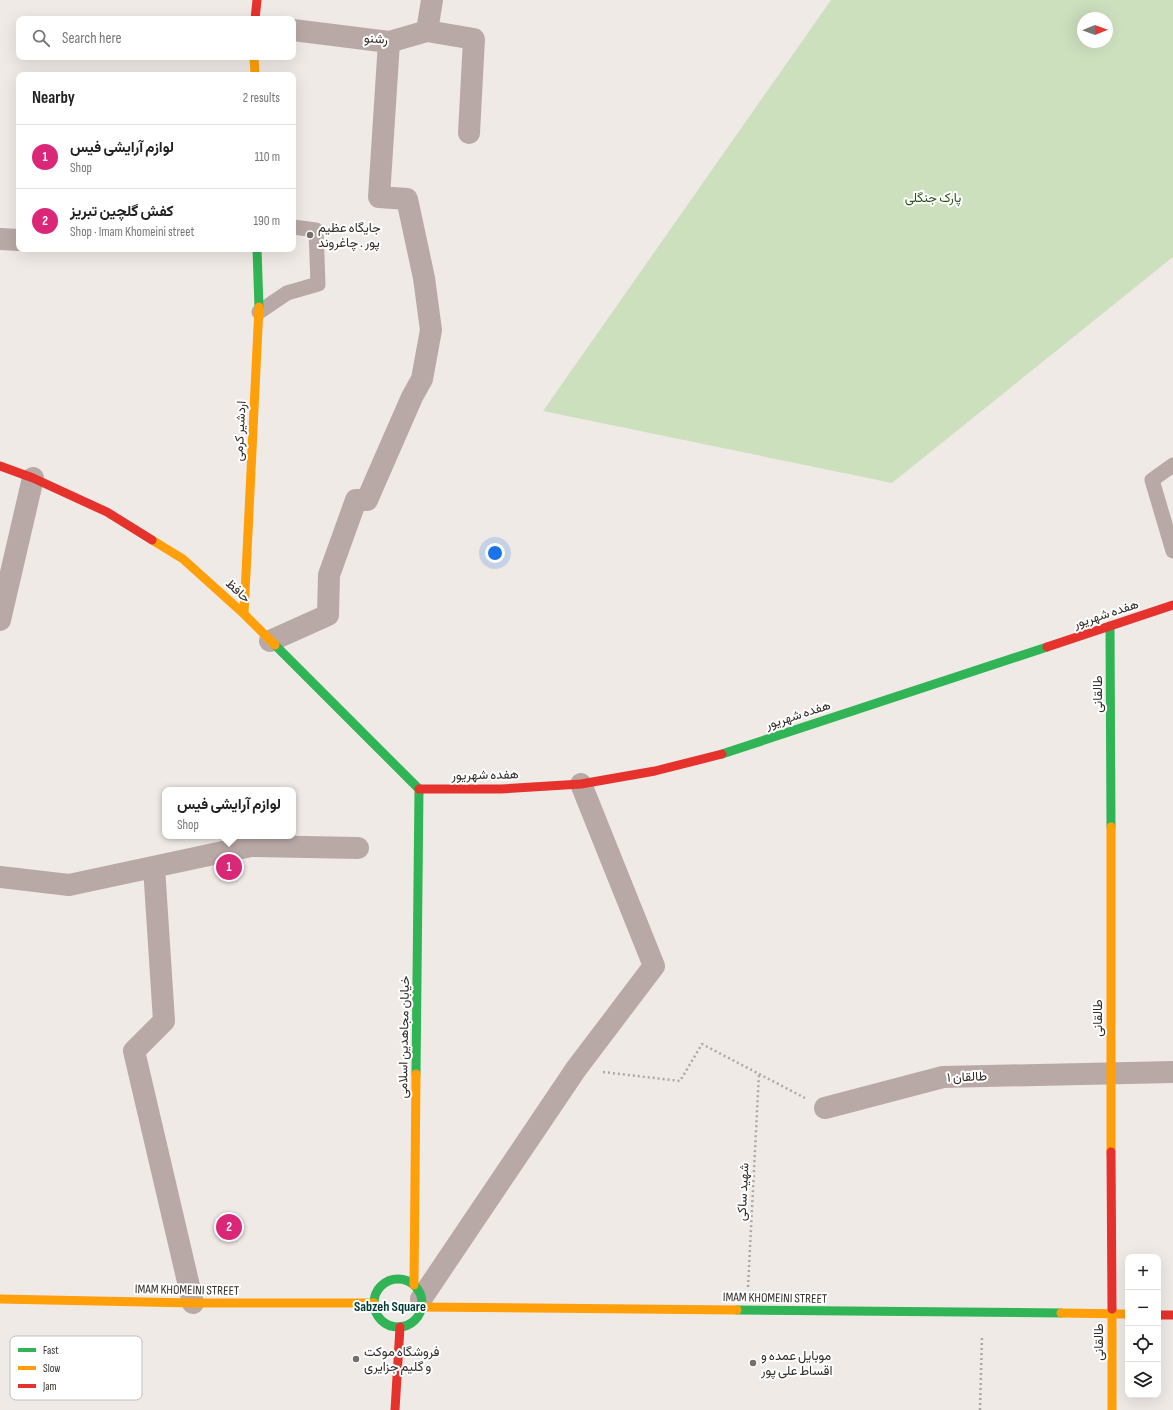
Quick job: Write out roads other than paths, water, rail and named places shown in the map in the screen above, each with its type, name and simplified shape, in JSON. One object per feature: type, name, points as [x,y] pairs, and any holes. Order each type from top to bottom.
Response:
[{"type":"main road","points":[[255,16],[257,0]]},
{"type":"main road","points":[[254,60],[255,72]]},
{"type":"main road","name":"اردشیر کرمی","points":[[244,614],[259,312],[257,252]]},
{"type":"main road","name":"حافظ","points":[[0,466],[33,478],[107,512],[183,559],[244,614],[419,789]]},
{"type":"main road","name":"هفده شهریور","points":[[419,789],[501,789],[581,784],[655,770],[736,750],[1173,605]]},
{"type":"main road","name":"طالقانی","points":[[1110,626],[1112,1410]]},
{"type":"main road","name":"خیابان مجاهدین اسلامی","points":[[419,789],[419,1297]]},
{"type":"main road","points":[[392,1280],[407,1281],[419,1297],[419,1315],[408,1325],[400,1328],[392,1327],[381,1321],[375,1311],[374,1303],[375,1295],[379,1288],[385,1283],[392,1280]]},
{"type":"main road","name":"IMAM KHOMEINI STREET","points":[[419,1297],[747,1311],[1125,1314]]},
{"type":"main road","name":"IMAM KHOMEINI STREET","points":[[0,1299],[193,1303],[374,1303]]},
{"type":"main road","points":[[1161,1315],[1173,1315]]},
{"type":"main road","points":[[396,1410],[400,1328]]},
{"type":"street","points":[[432,0],[427,31],[474,39],[469,132]]},
{"type":"street","name":"رشنو","points":[[296,30],[389,42],[427,31]]},
{"type":"street","points":[[270,640],[328,615],[329,576],[356,500],[367,500],[412,397],[422,379],[431,330],[424,278],[407,199],[379,197],[389,42]]},
{"type":"street","points":[[0,239],[16,240]]},
{"type":"street","points":[[0,620],[33,478]]},
{"type":"street","points":[[419,1297],[576,1069],[654,966],[581,784]]},
{"type":"street","points":[[0,877],[69,886],[251,846],[358,848]]},
{"type":"street","points":[[154,867],[164,1021],[134,1051],[193,1303]]},
{"type":"street","name":"طالقان ۱","points":[[825,1108],[943,1077],[1173,1072]]},
{"type":"lane","points":[[259,312],[287,293],[318,284],[316,230],[296,227]]},
{"type":"lane","points":[[1173,464],[1152,480],[1173,551]]},
{"type":"place","name":"جایگاه عظیم پور . چاغروند","points":[[310,235]]},
{"type":"place","name":"لوازم آرایشی فیس","points":[[229,867]]},
{"type":"place","name":"کفش گلچین تبریز","points":[[229,1227]]},
{"type":"place","name":"فروشگاه موکت و گلیم جزایری","points":[[356,1359]]},
{"type":"place","name":"موبایل عمده و اقساط علی پور","points":[[753,1363]]},
{"type":"district","name":"Sabzeh Square","points":[[390,1306]]},
{"type":"park label","name":"پارک جنگلی","points":[[933,198]]}]
